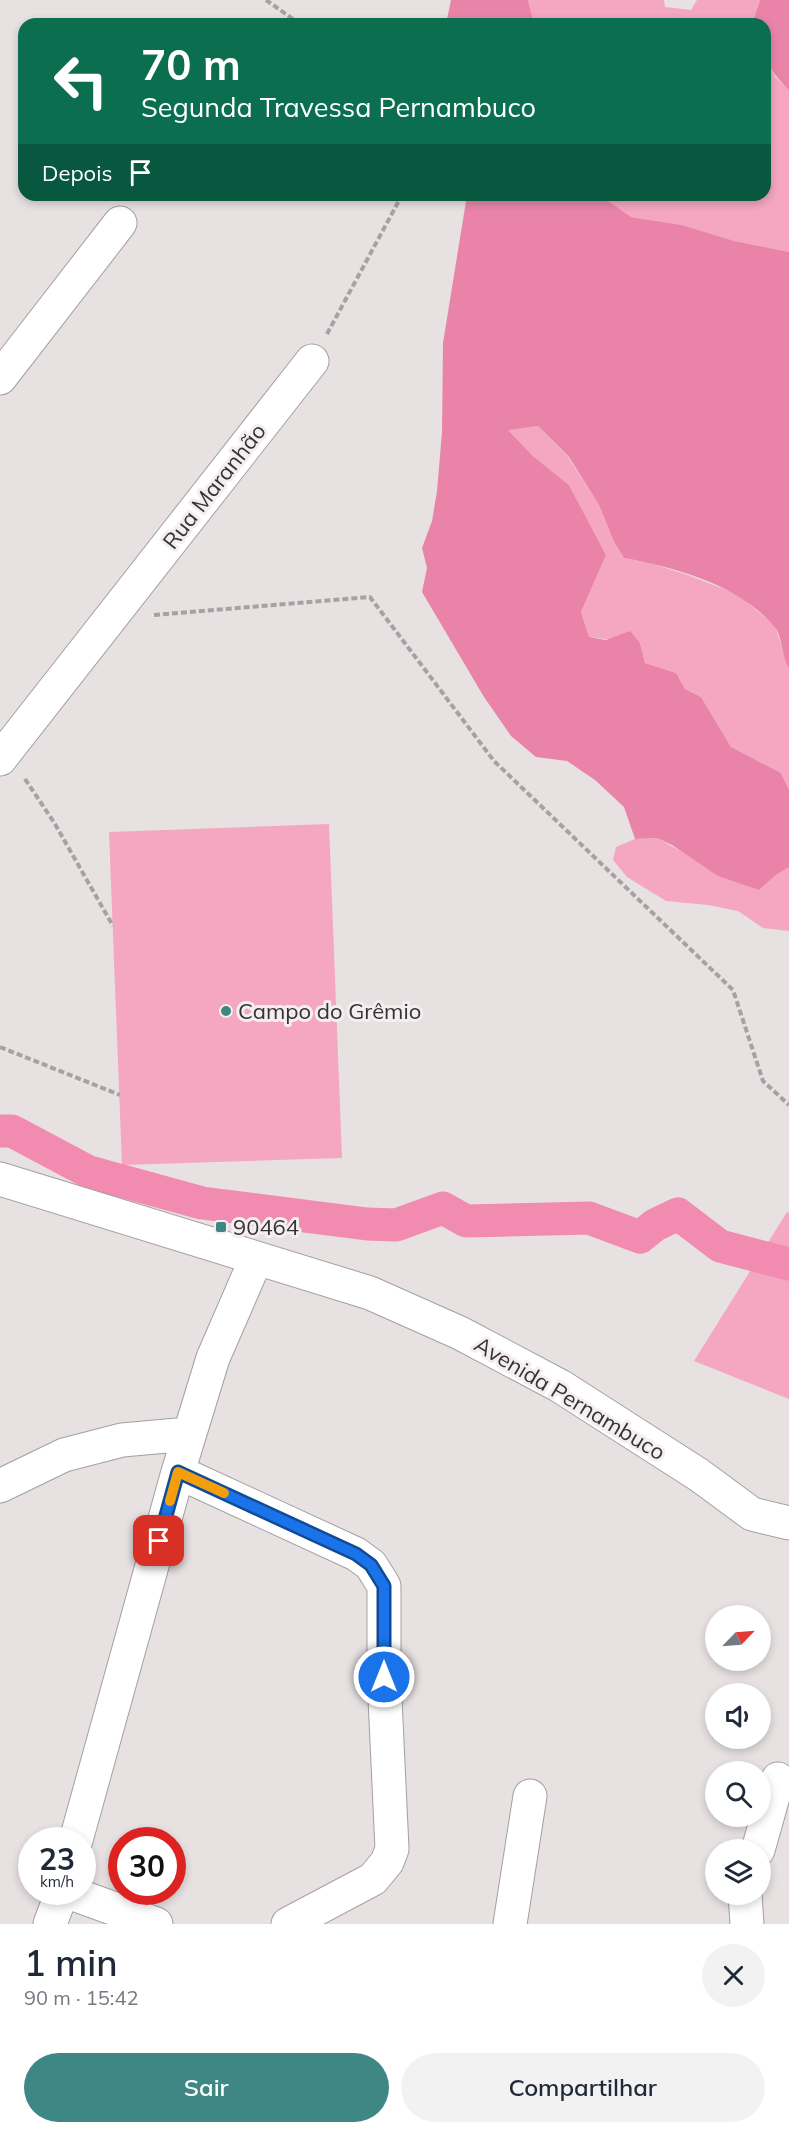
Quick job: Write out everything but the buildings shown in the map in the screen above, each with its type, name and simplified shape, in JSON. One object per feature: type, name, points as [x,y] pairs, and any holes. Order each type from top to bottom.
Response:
[{"type":"street","points":[[0,378],[120,222]]},
{"type":"street","name":"Rua Maranhão","points":[[3,755],[312,361]]},
{"type":"street","name":"Avenida Pernambuco","points":[[0,1179],[370,1293],[460,1333],[560,1386],[699,1475],[752,1514],[789,1523]]},
{"type":"street","points":[[80,1827],[189,1434],[213,1358],[256,1259]]},
{"type":"street","points":[[0,1486],[64,1455],[122,1440],[189,1434]]},
{"type":"street","points":[[178,1472],[356,1554],[371,1565],[384,1586],[384,1677],[392,1849],[387,1862],[373,1879],[288,1924]]},
{"type":"street","points":[[761,1839],[778,1779]]},
{"type":"street","points":[[510,1924],[530,1796]]},
{"type":"street","points":[[96,1902],[156,1924]]},
{"type":"street","points":[[50,1924],[57,1905]]},
{"type":"street","points":[[746,1905],[747,1924]]},
{"type":"path","points":[[266,0],[292,18]]},
{"type":"path","points":[[312,361],[399,201]]},
{"type":"path","points":[[108,619],[370,597],[494,761],[733,990],[763,1081],[789,1105]]},
{"type":"path","points":[[3,755],[55,824],[112,926]]},
{"type":"path","points":[[0,1047],[120,1095]]},
{"type":"shaded area","points":[[451,0],[528,0],[532,18],[447,18]]},
{"type":"shaded area","points":[[528,0],[664,0],[665,7],[691,10],[697,0],[760,0],[754,18],[532,18]]},
{"type":"shaded area","points":[[760,0],[789,0],[789,90],[771,67],[771,18],[754,18]]},
{"type":"shaded area","points":[[771,68],[775,77],[789,90],[789,252],[733,241],[682,225],[631,217],[608,201],[771,201]]},
{"type":"shaded area","points":[[466,201],[608,201],[631,217],[682,225],[734,241],[789,252],[789,668],[776,629],[758,611],[724,588],[704,580],[664,567],[624,558],[614,542],[599,505],[569,457],[538,426],[508,430],[533,456],[569,485],[606,555],[581,612],[589,637],[606,640],[630,631],[640,643],[645,663],[676,673],[685,689],[701,697],[731,747],[781,773],[789,790],[789,867],[759,890],[718,876],[672,845],[657,838],[635,839],[624,807],[595,780],[567,761],[536,757],[511,736],[484,697],[422,592],[427,568],[422,548],[432,521],[442,432],[443,343]]},
{"type":"shaded area","points":[[538,426],[568,457],[599,505],[614,542],[624,558],[688,575],[739,595],[775,626],[789,668],[789,790],[781,773],[731,747],[701,697],[685,689],[676,673],[645,663],[640,643],[589,637],[581,612],[606,555],[569,485],[533,456],[507,429]]},
{"type":"shaded area","name":"Campo do Grêmio","points":[[329,824],[342,1158],[122,1165],[109,832]]},
{"type":"shaded area","points":[[657,838],[759,890],[789,867],[789,931],[763,928],[738,911],[708,905],[666,901],[627,877],[613,860],[616,847],[635,839]]},
{"type":"shaded area","points":[[787,1212],[789,1213],[789,1399],[694,1361]]},
{"type":"waterway","points":[[0,1131],[12,1131],[89,1172],[202,1203],[367,1224],[396,1225],[443,1208],[466,1221],[589,1218],[640,1237],[655,1225],[678,1214],[720,1246],[789,1264]]},
{"type":"slow traffic","points":[[170,1501],[178,1472],[224,1493]]},
{"type":"place","name":"Campo do Grêmio","points":[[226,1011]]},
{"type":"place","name":"90464","points":[[221,1227]]},
{"type":"route","points":[[159,1541],[178,1472],[356,1554],[371,1565],[384,1586],[384,1677]]}]
